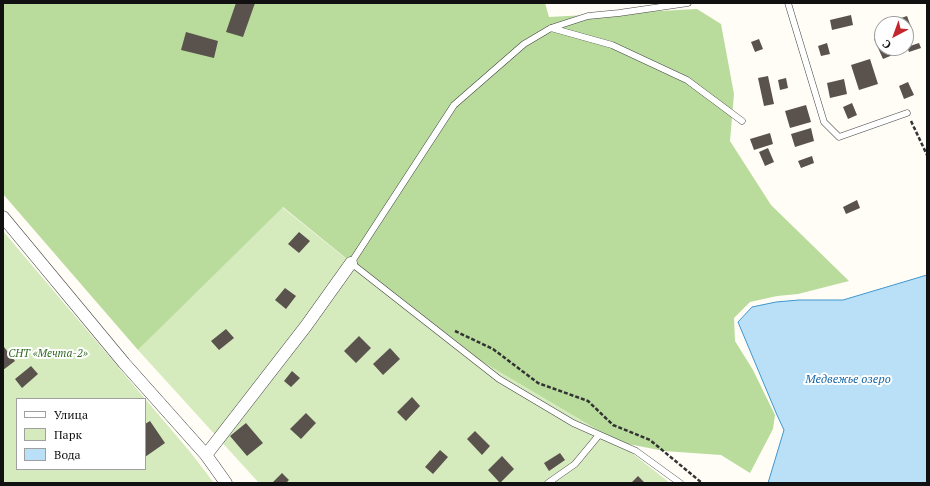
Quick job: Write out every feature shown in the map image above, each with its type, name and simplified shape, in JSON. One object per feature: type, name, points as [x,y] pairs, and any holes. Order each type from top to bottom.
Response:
[{"type":"street","points":[[3,217],[124,363],[206,454],[226,483]]},
{"type":"street","points":[[206,454],[306,326],[351,263]]},
{"type":"lane","points":[[680,483],[636,451],[573,423],[499,379],[351,263],[454,104],[524,44],[551,28],[588,16],[688,3]]},
{"type":"lane","points":[[788,3],[824,122],[839,137],[907,113]]},
{"type":"lane","points":[[551,28],[612,45],[687,80],[742,121]]},
{"type":"lane","points":[[548,483],[575,464],[599,435]]},
{"type":"path","points":[[907,113],[927,155]]},
{"type":"path","points":[[451,328],[493,349],[538,383],[588,401],[613,425],[650,440],[702,483]]},
{"type":"green space","points":[[3,3],[545,3],[549,17],[697,9],[721,24],[734,94],[730,141],[771,205],[849,281],[798,294],[777,296],[750,302],[734,318],[735,341],[753,370],[775,415],[773,429],[750,473],[721,455],[664,451],[618,442],[481,361],[417,316],[283,207],[138,350],[3,194]]},
{"type":"green space","points":[[282,207],[417,316],[481,361],[618,442],[670,483],[259,483],[138,350]]},
{"type":"green space","name":"СНТ «Мечта-2»","points":[[3,231],[144,398],[16,398],[16,470],[146,470],[146,400],[214,483],[3,483]]},
{"type":"water","name":"Медвежье озеро","points":[[927,275],[927,483],[768,483],[784,430],[738,322],[752,307],[776,302],[799,300],[843,300]]},
{"type":"building","points":[[236,3],[255,3],[243,37],[226,32]]},
{"type":"building","points":[[851,15],[853,25],[832,30],[830,20]]},
{"type":"building","points":[[186,32],[218,41],[214,58],[181,50]]},
{"type":"building","points":[[759,39],[763,49],[755,52],[751,42]]},
{"type":"building","points":[[827,43],[830,54],[821,56],[818,46]]},
{"type":"building","points":[[919,43],[921,48],[914,50],[914,45]]},
{"type":"building","points":[[882,56],[890,56],[883,59]]},
{"type":"building","points":[[870,59],[878,84],[859,90],[851,65]]},
{"type":"building","points":[[768,76],[774,104],[764,106],[758,78]]},
{"type":"building","points":[[786,78],[788,88],[780,90],[778,80]]},
{"type":"building","points":[[844,79],[847,94],[830,98],[827,83]]},
{"type":"building","points":[[908,82],[914,95],[904,99],[899,86]]},
{"type":"building","points":[[852,103],[857,115],[848,119],[843,107]]},
{"type":"building","points":[[806,105],[811,122],[790,128],[785,111]]},
{"type":"building","points":[[811,128],[814,141],[795,147],[791,134]]},
{"type":"building","points":[[770,133],[773,144],[754,150],[750,139]]},
{"type":"building","points":[[768,148],[774,162],[765,166],[759,152]]},
{"type":"building","points":[[812,156],[814,163],[801,168],[798,161]]},
{"type":"building","points":[[857,200],[860,208],[846,214],[843,207]]},
{"type":"building","points":[[299,232],[310,241],[299,253],[288,244]]},
{"type":"building","points":[[285,288],[296,296],[286,309],[275,300]]},
{"type":"building","points":[[226,329],[234,338],[219,350],[211,341]]},
{"type":"building","points":[[359,336],[371,348],[356,363],[344,351]]},
{"type":"building","points":[[4,347],[15,361],[3,370],[3,348]]},
{"type":"building","points":[[390,348],[400,359],[383,375],[373,364]]},
{"type":"building","points":[[31,366],[38,374],[22,388],[15,379]]},
{"type":"building","points":[[292,371],[300,378],[291,387],[284,381]]},
{"type":"building","points":[[412,397],[420,406],[406,421],[397,412]]},
{"type":"building","points":[[306,413],[316,423],[301,439],[290,429]]},
{"type":"building","points":[[150,421],[165,443],[146,456],[146,423]]},
{"type":"building","points":[[246,423],[263,443],[247,456],[230,436]]},
{"type":"building","points":[[475,431],[490,446],[482,455],[467,439]]},
{"type":"building","points":[[440,450],[448,457],[433,474],[425,467]]},
{"type":"building","points":[[560,453],[565,460],[549,471],[544,463]]},
{"type":"building","points":[[502,456],[514,469],[500,483],[488,470]]},
{"type":"building","points":[[282,473],[289,480],[286,483],[272,483]]},
{"type":"building","points":[[638,476],[645,483],[631,483]]}]
